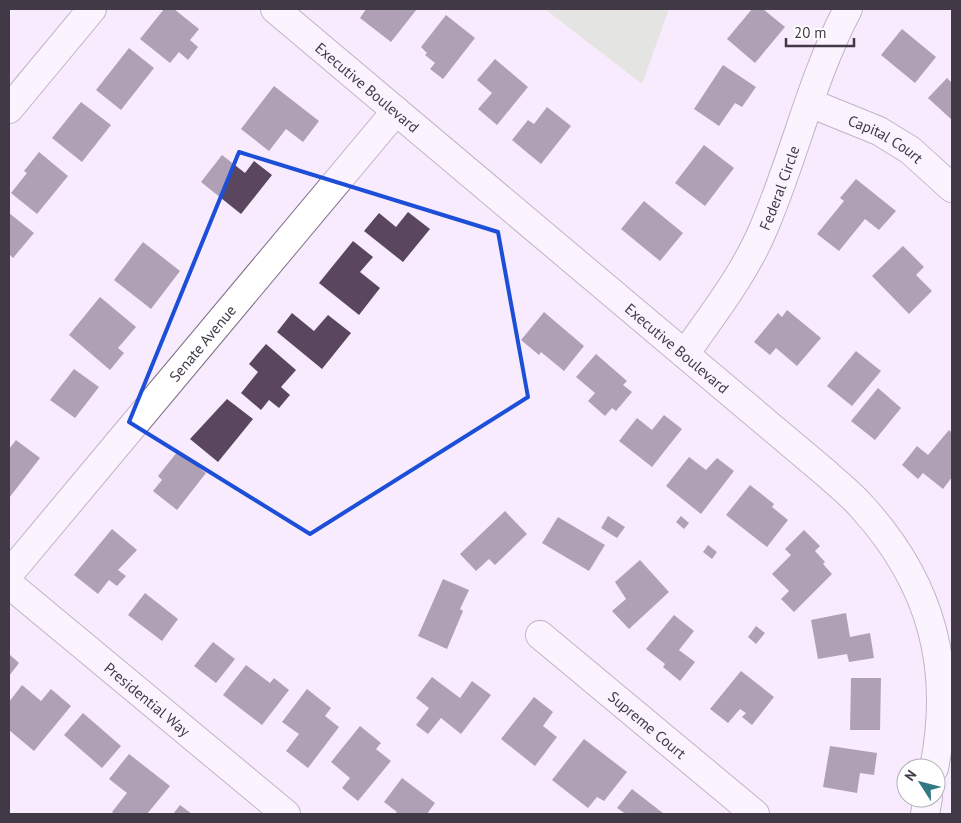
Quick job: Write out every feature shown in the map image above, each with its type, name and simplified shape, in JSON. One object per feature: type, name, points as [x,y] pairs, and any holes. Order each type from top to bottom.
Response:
[{"type":"street","points":[[9,109],[92,9]]},
{"type":"street","name":"Executive Boulevard","points":[[276,9],[828,474],[863,508],[889,540],[915,586],[945,649],[941,727],[936,758]]},
{"type":"street","name":"Federal Circle","points":[[685,354],[739,274],[762,233],[825,59],[848,9]]},
{"type":"street","name":"Capital Court","points":[[810,103],[879,131],[910,150],[952,188]]},
{"type":"street","name":"Senate Avenue","points":[[9,574],[396,111]]},
{"type":"street","name":"Presidential Way","points":[[9,584],[286,814]]},
{"type":"street","name":"Supreme Court","points":[[540,635],[755,814]]},
{"type":"highlighted area","points":[[239,152],[498,232],[528,397],[310,534],[129,422]]},
{"type":"green space","points":[[545,9],[669,9],[642,84]]},
{"type":"building","points":[[164,9],[174,9],[199,29],[190,40],[198,47],[188,60],[179,52],[170,63],[140,39]]},
{"type":"building","points":[[366,9],[417,9],[391,42],[360,18]]},
{"type":"building","points":[[752,9],[763,9],[785,27],[755,63],[727,39]]},
{"type":"building","points":[[446,15],[475,38],[443,79],[430,69],[435,63],[425,55],[427,53],[421,47]]},
{"type":"building","points":[[902,29],[936,57],[915,83],[881,55]]},
{"type":"building","points":[[129,48],[154,68],[121,110],[96,90]]},
{"type":"building","points":[[495,59],[528,87],[497,125],[478,109],[492,93],[477,80]]},
{"type":"building","points":[[723,65],[756,87],[742,107],[735,103],[719,126],[694,109]]},
{"type":"building","points":[[947,78],[952,83],[952,120],[928,98]]},
{"type":"building","points":[[274,86],[319,121],[303,142],[286,129],[269,151],[241,129]]},
{"type":"building","points":[[81,102],[111,125],[82,162],[52,138]]},
{"type":"building","points":[[547,107],[571,126],[541,164],[512,140],[528,120],[534,124]]},
{"type":"building","points":[[704,145],[734,168],[705,206],[675,183]]},
{"type":"building","points":[[39,152],[68,176],[37,214],[11,193],[27,173],[24,171]]},
{"type":"building","points":[[222,155],[245,173],[254,161],[272,175],[241,214],[201,182]]},
{"type":"building","points":[[856,179],[896,211],[879,230],[865,219],[839,251],[817,234],[844,201],[840,198]]},
{"type":"building","points":[[644,201],[683,233],[660,261],[621,229]]},
{"type":"building","points":[[408,212],[430,229],[403,262],[364,231],[379,213],[396,227]]},
{"type":"building","points":[[9,213],[34,233],[13,258],[9,254]]},
{"type":"building","points":[[353,241],[373,257],[360,272],[380,288],[359,315],[319,283]]},
{"type":"building","points":[[143,242],[180,271],[151,309],[114,280]]},
{"type":"building","points":[[903,246],[924,267],[916,275],[932,291],[909,314],[872,276]]},
{"type":"building","points":[[100,297],[136,327],[118,348],[124,353],[110,370],[69,335]]},
{"type":"building","points":[[787,310],[821,338],[797,366],[776,348],[770,355],[754,342],[778,313],[782,317]]},
{"type":"building","points":[[544,312],[584,346],[564,371],[541,352],[539,355],[521,340]]},
{"type":"building","points":[[292,313],[314,331],[328,315],[351,333],[322,369],[277,332]]},
{"type":"building","points":[[266,344],[296,370],[281,387],[290,395],[279,408],[269,400],[261,410],[241,393],[258,372],[249,364]]},
{"type":"building","points":[[856,351],[881,371],[852,406],[827,386]]},
{"type":"building","points":[[596,354],[627,381],[623,385],[632,392],[616,411],[612,408],[605,416],[588,401],[595,393],[576,377]]},
{"type":"building","points":[[74,369],[99,387],[75,418],[50,400]]},
{"type":"building","points":[[878,388],[901,408],[875,440],[851,421]]},
{"type":"building","points":[[227,399],[253,419],[218,462],[190,439]]},
{"type":"building","points":[[664,415],[682,429],[652,467],[619,441],[637,418],[652,430]]},
{"type":"building","points":[[949,430],[952,433],[952,477],[943,489],[923,473],[918,479],[902,465],[917,446],[928,455]]},
{"type":"building","points":[[16,440],[40,458],[9,498],[9,449]]},
{"type":"building","points":[[178,451],[206,473],[177,510],[153,491],[162,480],[158,476]]},
{"type":"building","points":[[689,457],[706,470],[717,458],[734,471],[701,514],[666,486]]},
{"type":"building","points":[[750,485],[774,504],[772,507],[788,520],[767,547],[726,515]]},
{"type":"building","points":[[505,511],[527,534],[495,565],[489,559],[476,571],[460,554]]},
{"type":"building","points":[[608,516],[625,527],[617,538],[601,528]]},
{"type":"building","points":[[681,516],[689,523],[684,529],[676,522]]},
{"type":"building","points":[[558,517],[605,545],[589,571],[542,543]]},
{"type":"building","points":[[112,529],[137,550],[118,570],[126,576],[117,586],[109,580],[98,594],[74,575]]},
{"type":"building","points":[[804,530],[820,546],[815,551],[825,562],[823,564],[832,574],[794,612],[781,599],[789,591],[772,574],[791,555],[785,549]]},
{"type":"building","points":[[708,545],[717,552],[712,559],[703,552]]},
{"type":"building","points":[[640,560],[669,592],[629,629],[612,611],[626,599],[615,582]]},
{"type":"building","points":[[443,579],[469,590],[460,609],[463,611],[447,649],[418,636]]},
{"type":"building","points":[[145,593],[178,619],[162,641],[128,615]]},
{"type":"building","points":[[846,613],[850,637],[870,633],[874,658],[849,662],[847,654],[818,659],[811,620]]},
{"type":"building","points":[[674,615],[694,631],[679,650],[695,662],[680,681],[663,667],[665,664],[646,649]]},
{"type":"building","points":[[756,626],[765,633],[756,644],[748,637]]},
{"type":"building","points":[[213,642],[235,659],[216,683],[194,666]]},
{"type":"building","points":[[9,654],[19,663],[9,676]]},
{"type":"building","points":[[246,665],[270,683],[274,678],[289,690],[262,725],[223,695]]},
{"type":"building","points":[[741,671],[774,697],[752,725],[742,717],[746,713],[740,709],[728,723],[710,709]]},
{"type":"building","points":[[432,677],[460,698],[472,681],[491,695],[461,734],[441,718],[428,734],[416,725],[429,708],[416,698]]},
{"type":"building","points":[[851,678],[881,678],[880,730],[850,730]]},
{"type":"building","points":[[22,685],[41,701],[51,689],[71,706],[34,751],[9,730],[9,702]]},
{"type":"building","points":[[307,689],[331,708],[325,716],[339,727],[308,768],[286,751],[299,734],[282,722]]},
{"type":"building","points":[[534,697],[553,712],[543,726],[557,737],[535,766],[501,739]]},
{"type":"building","points":[[83,713],[121,746],[102,768],[64,735]]},
{"type":"building","points":[[360,726],[381,743],[376,749],[391,761],[358,801],[342,788],[350,778],[331,762]]},
{"type":"building","points":[[584,739],[627,772],[604,801],[597,797],[588,808],[552,780]]},
{"type":"building","points":[[830,746],[877,753],[874,775],[860,773],[857,793],[823,787]]},
{"type":"building","points":[[129,754],[170,786],[147,814],[115,814],[112,812],[127,793],[109,779]]},
{"type":"building","points":[[402,778],[435,803],[427,814],[395,814],[397,812],[384,802]]},
{"type":"building","points":[[632,789],[664,814],[626,814],[617,808]]},
{"type":"building","points":[[180,805],[192,814],[173,814]]}]
